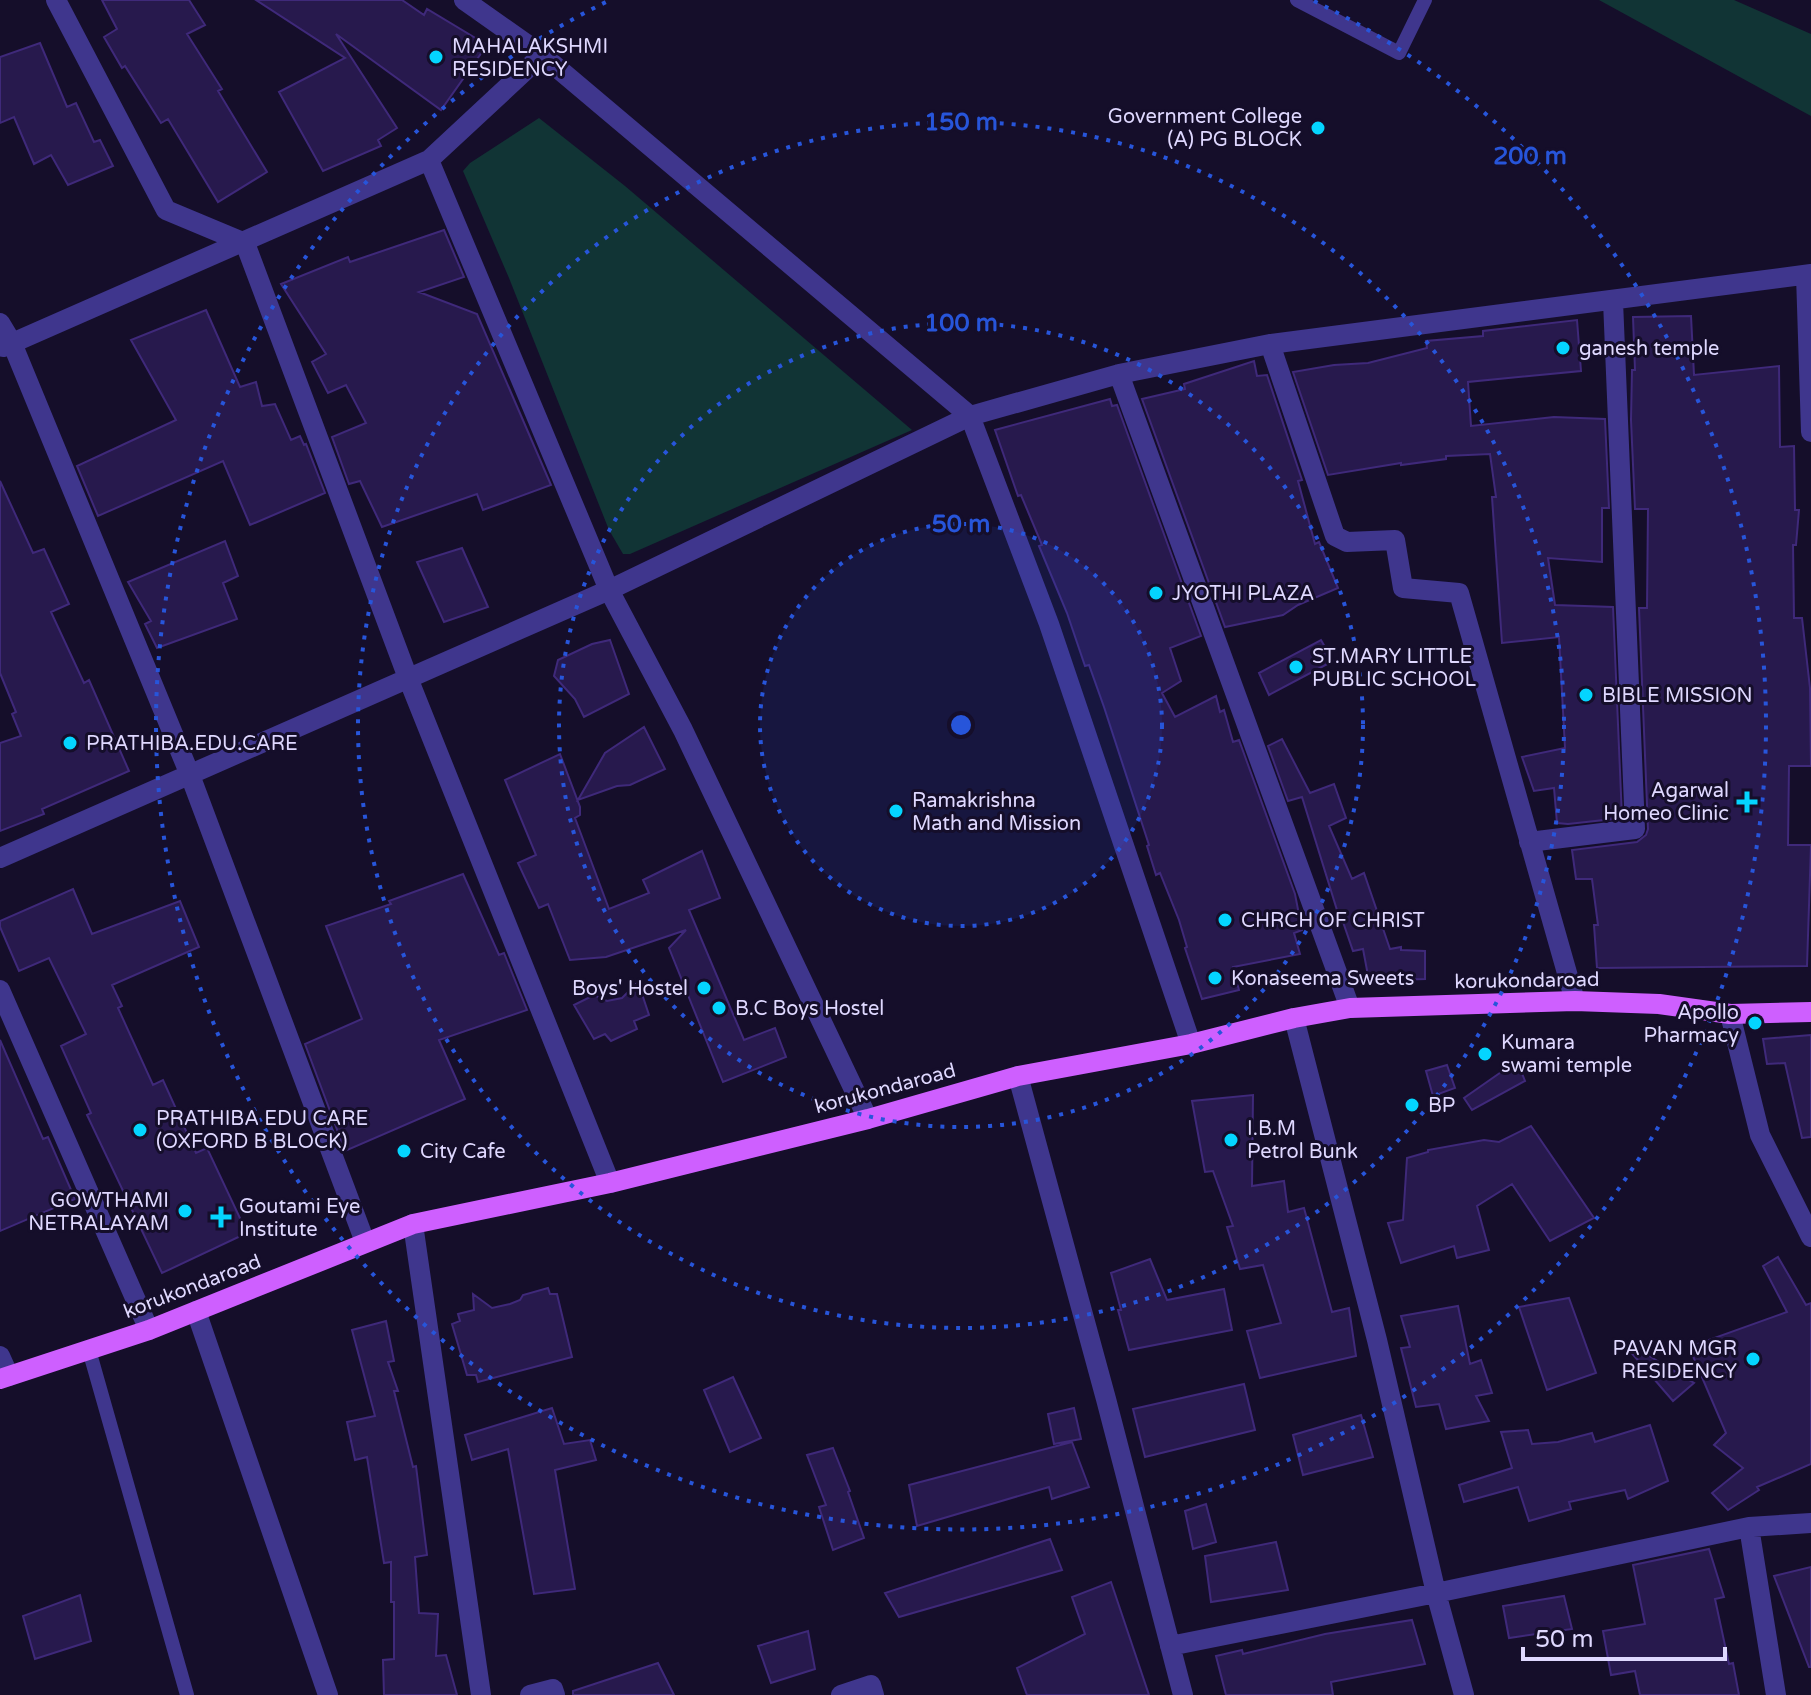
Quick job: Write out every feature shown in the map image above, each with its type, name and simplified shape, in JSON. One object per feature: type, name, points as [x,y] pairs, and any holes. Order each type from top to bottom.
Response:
[{"type":"main road","name":"korukondaroad","points":[[4,1378],[149,1330],[413,1224],[610,1183],[868,1119],[1018,1076],[1191,1044],[1294,1018],[1350,1008],[1575,1001],[1659,1004],[1730,1014],[1811,1012]]},
{"type":"street","points":[[56,0],[166,210],[245,243],[408,678],[610,1183]]},
{"type":"street","points":[[464,0],[542,55],[970,416],[1049,624],[1191,1044]]},
{"type":"street","points":[[6,346],[429,160],[542,55]]},
{"type":"street","points":[[429,160],[609,590],[683,730],[868,1119]]},
{"type":"street","points":[[0,858],[609,590],[970,416],[1119,374],[1270,344],[1808,274],[1811,432]]},
{"type":"street","points":[[1529,842],[1635,829],[1613,301]]},
{"type":"street","points":[[0,323],[6,346],[190,775],[365,1242]]},
{"type":"street","points":[[1270,344],[1335,536],[1347,542],[1395,540],[1403,588],[1459,593],[1575,1001]]},
{"type":"street","points":[[1119,374],[1350,1008]]},
{"type":"street","points":[[0,990],[149,1330]]},
{"type":"street","points":[[1730,1014],[1760,1135],[1811,1237]]},
{"type":"street","points":[[1294,1018],[1464,1695]]},
{"type":"street","points":[[1018,1076],[1183,1695]]},
{"type":"street","points":[[413,1224],[481,1695]]},
{"type":"street","points":[[196,1311],[328,1695]]},
{"type":"street","points":[[0,1356],[4,1378]]},
{"type":"street","points":[[1170,1646],[1749,1527],[1811,1523]]},
{"type":"street","points":[[1749,1527],[1776,1695]]},
{"type":"street","points":[[841,1695],[871,1685],[874,1695]]},
{"type":"street","points":[[530,1695],[553,1689],[555,1695]]},
{"type":"lane","points":[[1297,0],[1399,53],[1425,0]]},
{"type":"lane","points":[[89,1350],[187,1695]]},
{"type":"green space","points":[[1599,0],[1734,0],[1811,34],[1811,116]]},
{"type":"green space","points":[[539,118],[625,186],[912,430],[630,554],[623,554],[609,530],[463,171],[470,163]]},
{"type":"building","points":[[102,0],[189,0],[205,25],[187,34],[222,89],[218,91],[267,172],[218,202],[168,119],[161,123],[104,37],[117,29]]},
{"type":"building","points":[[256,0],[402,0],[424,15],[427,9],[487,45],[441,110],[336,34],[397,128],[378,140],[381,146],[323,171],[279,92],[345,58]]},
{"type":"building","points":[[40,43],[67,107],[76,103],[94,142],[100,140],[113,166],[68,185],[51,155],[34,164],[14,117],[0,123],[0,57]]},
{"type":"building","points":[[444,230],[464,277],[419,292],[477,314],[551,485],[483,510],[477,494],[382,527],[360,481],[349,484],[332,437],[366,423],[346,385],[328,393],[312,362],[326,354],[281,284],[348,257],[350,262]]},
{"type":"building","points":[[206,310],[240,387],[256,382],[262,406],[275,404],[291,440],[300,436],[306,444],[325,493],[250,525],[223,461],[98,516],[77,466],[176,420],[131,340]]},
{"type":"building","points":[[1691,316],[1694,375],[1779,366],[1780,447],[1794,446],[1795,510],[1799,510],[1796,545],[1793,545],[1794,618],[1802,618],[1810,688],[1811,766],[1789,766],[1788,845],[1811,845],[1807,966],[1597,968],[1594,925],[1598,925],[1592,879],[1576,879],[1572,850],[1637,842],[1648,829],[1639,608],[1647,608],[1648,509],[1635,509],[1631,420],[1632,370],[1635,370],[1633,317]]},
{"type":"building","points":[[1577,320],[1581,371],[1468,382],[1471,426],[1554,417],[1605,419],[1609,508],[1602,508],[1602,562],[1548,558],[1555,605],[1613,607],[1622,818],[1568,824],[1557,823],[1554,788],[1534,791],[1522,757],[1565,748],[1559,637],[1502,643],[1492,497],[1496,497],[1490,454],[1446,456],[1446,459],[1328,475],[1293,372],[1368,363],[1427,348],[1426,341],[1483,336],[1483,331]]},
{"type":"building","points":[[1254,361],[1257,376],[1267,375],[1302,480],[1298,481],[1315,544],[1319,542],[1338,588],[1283,615],[1225,627],[1142,399],[1185,389],[1184,384]]},
{"type":"building","points":[[1110,399],[1112,406],[1117,405],[1201,636],[1170,648],[1181,681],[1162,693],[1175,717],[1216,696],[1220,712],[1224,710],[1233,742],[1239,740],[1295,894],[1302,930],[1294,933],[1300,954],[1233,967],[1239,990],[1202,999],[1179,920],[1160,873],[1156,875],[1149,845],[1089,665],[1085,666],[1039,546],[1042,545],[1021,495],[1018,496],[995,430]]},
{"type":"building","points":[[0,481],[33,553],[44,549],[69,604],[51,612],[84,683],[89,680],[129,771],[42,809],[44,814],[0,831],[0,743],[21,736],[12,714],[16,712],[0,673]]},
{"type":"building","points":[[225,541],[238,576],[223,583],[237,619],[157,648],[145,624],[151,621],[128,582]]},
{"type":"building","points":[[462,548],[488,607],[444,622],[417,562]]},
{"type":"building","points":[[610,640],[629,694],[584,717],[575,699],[554,676],[558,660],[592,644]]},
{"type":"building","name":"ST.MARY LITTLE PUBLIC SCHOOL","points":[[1321,640],[1333,661],[1269,695],[1259,673]]},
{"type":"building","points":[[644,727],[665,769],[630,785],[617,786],[578,800],[605,753]]},
{"type":"building","points":[[1282,739],[1310,793],[1334,784],[1346,818],[1329,826],[1352,879],[1364,873],[1390,949],[1401,947],[1401,950],[1425,951],[1425,979],[1369,981],[1363,949],[1353,951],[1341,923],[1302,797],[1288,801],[1268,746]]},
{"type":"building","points":[[560,754],[580,807],[580,815],[575,818],[609,909],[649,893],[643,880],[702,851],[720,898],[689,910],[744,1040],[775,1028],[786,1057],[723,1082],[669,948],[686,930],[606,957],[570,960],[548,904],[539,908],[518,863],[536,855],[505,780]]},
{"type":"building","points":[[463,874],[499,955],[504,953],[527,1010],[439,1040],[465,1099],[345,1151],[305,1044],[362,1019],[326,926],[391,904],[389,901]]},
{"type":"building","points":[[73,889],[92,934],[180,901],[199,947],[112,985],[122,1006],[118,1008],[153,1085],[163,1080],[196,1153],[207,1148],[247,1233],[162,1273],[87,1115],[91,1113],[61,1046],[86,1034],[49,958],[19,971],[0,927],[0,921]]},
{"type":"building","points":[[638,982],[649,1015],[634,1021],[637,1029],[611,1041],[605,1034],[594,1039],[574,1005],[594,995],[607,1001],[622,998]]},
{"type":"building","points":[[1811,1035],[1811,1137],[1802,1138],[1785,1063],[1767,1064],[1763,1039]]},
{"type":"building","points":[[0,1040],[43,1139],[48,1137],[75,1199],[0,1231]]},
{"type":"building","points":[[1517,1061],[1525,1081],[1472,1110],[1464,1098]]},
{"type":"building","points":[[1447,1065],[1455,1088],[1433,1096],[1426,1071]]},
{"type":"building","points":[[1253,1095],[1252,1186],[1284,1181],[1288,1212],[1304,1208],[1332,1312],[1349,1308],[1356,1356],[1260,1378],[1247,1331],[1281,1323],[1263,1265],[1240,1269],[1227,1227],[1233,1226],[1213,1171],[1205,1172],[1192,1101]]},
{"type":"building","points":[[1531,1126],[1594,1218],[1550,1241],[1512,1184],[1477,1206],[1489,1250],[1457,1258],[1454,1246],[1401,1263],[1388,1223],[1403,1220],[1407,1158],[1428,1150],[1484,1140],[1499,1142]]},
{"type":"building","points":[[1778,1257],[1806,1305],[1811,1303],[1811,1464],[1757,1487],[1759,1490],[1728,1510],[1712,1493],[1743,1468],[1714,1445],[1726,1433],[1689,1347],[1787,1312],[1763,1266]]},
{"type":"building","points":[[1150,1259],[1167,1300],[1224,1289],[1232,1330],[1129,1350],[1111,1273]]},
{"type":"building","points":[[548,1288],[550,1294],[557,1294],[572,1357],[478,1382],[476,1375],[467,1375],[452,1324],[460,1321],[458,1314],[474,1310],[473,1294],[492,1308]]},
{"type":"building","points":[[1569,1298],[1596,1373],[1547,1390],[1519,1307]]},
{"type":"building","points":[[1458,1306],[1470,1364],[1481,1360],[1492,1393],[1476,1396],[1489,1421],[1446,1429],[1439,1404],[1416,1407],[1401,1348],[1410,1347],[1401,1316]]},
{"type":"building","points":[[386,1321],[394,1361],[388,1362],[398,1391],[394,1391],[413,1467],[416,1466],[427,1555],[415,1557],[419,1613],[438,1614],[436,1656],[446,1655],[457,1695],[384,1695],[383,1660],[394,1659],[391,1562],[384,1563],[367,1457],[355,1460],[347,1422],[375,1416],[352,1330]]},
{"type":"building","points":[[1631,1345],[1694,1383],[1673,1401],[1628,1349]]},
{"type":"building","points":[[733,1377],[761,1438],[730,1452],[704,1390]]},
{"type":"building","points":[[1244,1384],[1255,1430],[1145,1457],[1133,1409]]},
{"type":"building","points":[[552,1408],[564,1444],[590,1440],[596,1460],[555,1470],[575,1589],[534,1594],[508,1449],[472,1460],[465,1435]]},
{"type":"building","points":[[1074,1408],[1081,1439],[1054,1444],[1048,1414]]},
{"type":"building","points":[[1361,1415],[1373,1457],[1303,1475],[1293,1435]]},
{"type":"building","points":[[1650,1425],[1668,1481],[1628,1499],[1625,1490],[1569,1502],[1571,1509],[1529,1521],[1518,1487],[1464,1502],[1459,1485],[1512,1468],[1501,1432],[1528,1430],[1532,1444],[1558,1442],[1592,1433],[1595,1442]]},
{"type":"building","points":[[1072,1442],[1089,1487],[1052,1499],[1049,1487],[917,1526],[909,1485]]},
{"type":"building","points":[[833,1448],[864,1538],[833,1550],[819,1507],[826,1505],[807,1455]]},
{"type":"building","points":[[1206,1504],[1216,1542],[1193,1549],[1185,1511]]},
{"type":"building","points":[[1050,1539],[1062,1570],[899,1617],[885,1593]]},
{"type":"building","points":[[1276,1542],[1288,1590],[1211,1602],[1205,1556]]},
{"type":"building","points":[[1709,1549],[1724,1597],[1715,1599],[1739,1695],[1640,1695],[1635,1671],[1611,1675],[1603,1631],[1645,1624],[1633,1565]]},
{"type":"building","points":[[1811,1567],[1811,1667],[1809,1667],[1774,1576]]},
{"type":"building","points":[[1111,1582],[1149,1695],[1027,1695],[1017,1668],[1085,1634],[1072,1597]]},
{"type":"building","points":[[80,1595],[91,1641],[35,1659],[23,1616]]},
{"type":"building","points":[[1564,1596],[1572,1629],[1509,1638],[1503,1606]]},
{"type":"building","points":[[1412,1620],[1425,1664],[1331,1682],[1333,1695],[1226,1695],[1216,1656],[1242,1650],[1243,1654],[1325,1634]]},
{"type":"building","points":[[808,1631],[815,1669],[771,1683],[758,1646]]},
{"type":"building","points":[[658,1663],[674,1695],[573,1695],[573,1691]]},
{"type":"place","name":"MAHALAKSHMI RESIDENCY","points":[[436,57]]},
{"type":"place","name":"Government College (A) PG BLOCK","points":[[1318,128]]},
{"type":"place","name":"ganesh temple","points":[[1563,348]]},
{"type":"place","name":"JYOTHI PLAZA","points":[[1156,593]]},
{"type":"place","name":"ST.MARY LITTLE PUBLIC SCHOOL","points":[[1296,667]]},
{"type":"place","name":"BIBLE MISSION","points":[[1586,695]]},
{"type":"place","name":"PRATHIBA.EDU.CARE","points":[[70,743]]},
{"type":"place","name":"Agarwal Homeo Clinic","points":[[1747,802]]},
{"type":"place","name":"Ramakrishna Math and Mission","points":[[896,811]]},
{"type":"place","name":"CHRCH OF CHRIST","points":[[1225,920]]},
{"type":"place","name":"Konaseema Sweets","points":[[1215,978]]},
{"type":"place","name":"Boys' Hostel","points":[[704,988]]},
{"type":"place","name":"B.C Boys Hostel","points":[[719,1008]]},
{"type":"place","name":"Apollo Pharmacy","points":[[1755,1023]]},
{"type":"place","name":"Kumara swami temple","points":[[1485,1054]]},
{"type":"place","name":"BP","points":[[1412,1105]]},
{"type":"place","name":"PRATHIBA EDU CARE (OXFORD B BLOCK)","points":[[140,1130]]},
{"type":"place","name":"I.B.M Petrol Bunk","points":[[1231,1140]]},
{"type":"place","name":"City Cafe","points":[[404,1151]]},
{"type":"place","name":"GOWTHAMI NETRALAYAM","points":[[185,1211]]},
{"type":"place","name":"Goutami Eye Institute","points":[[221,1217]]},
{"type":"place","name":"PAVAN MGR RESIDENCY","points":[[1753,1359]]}]
